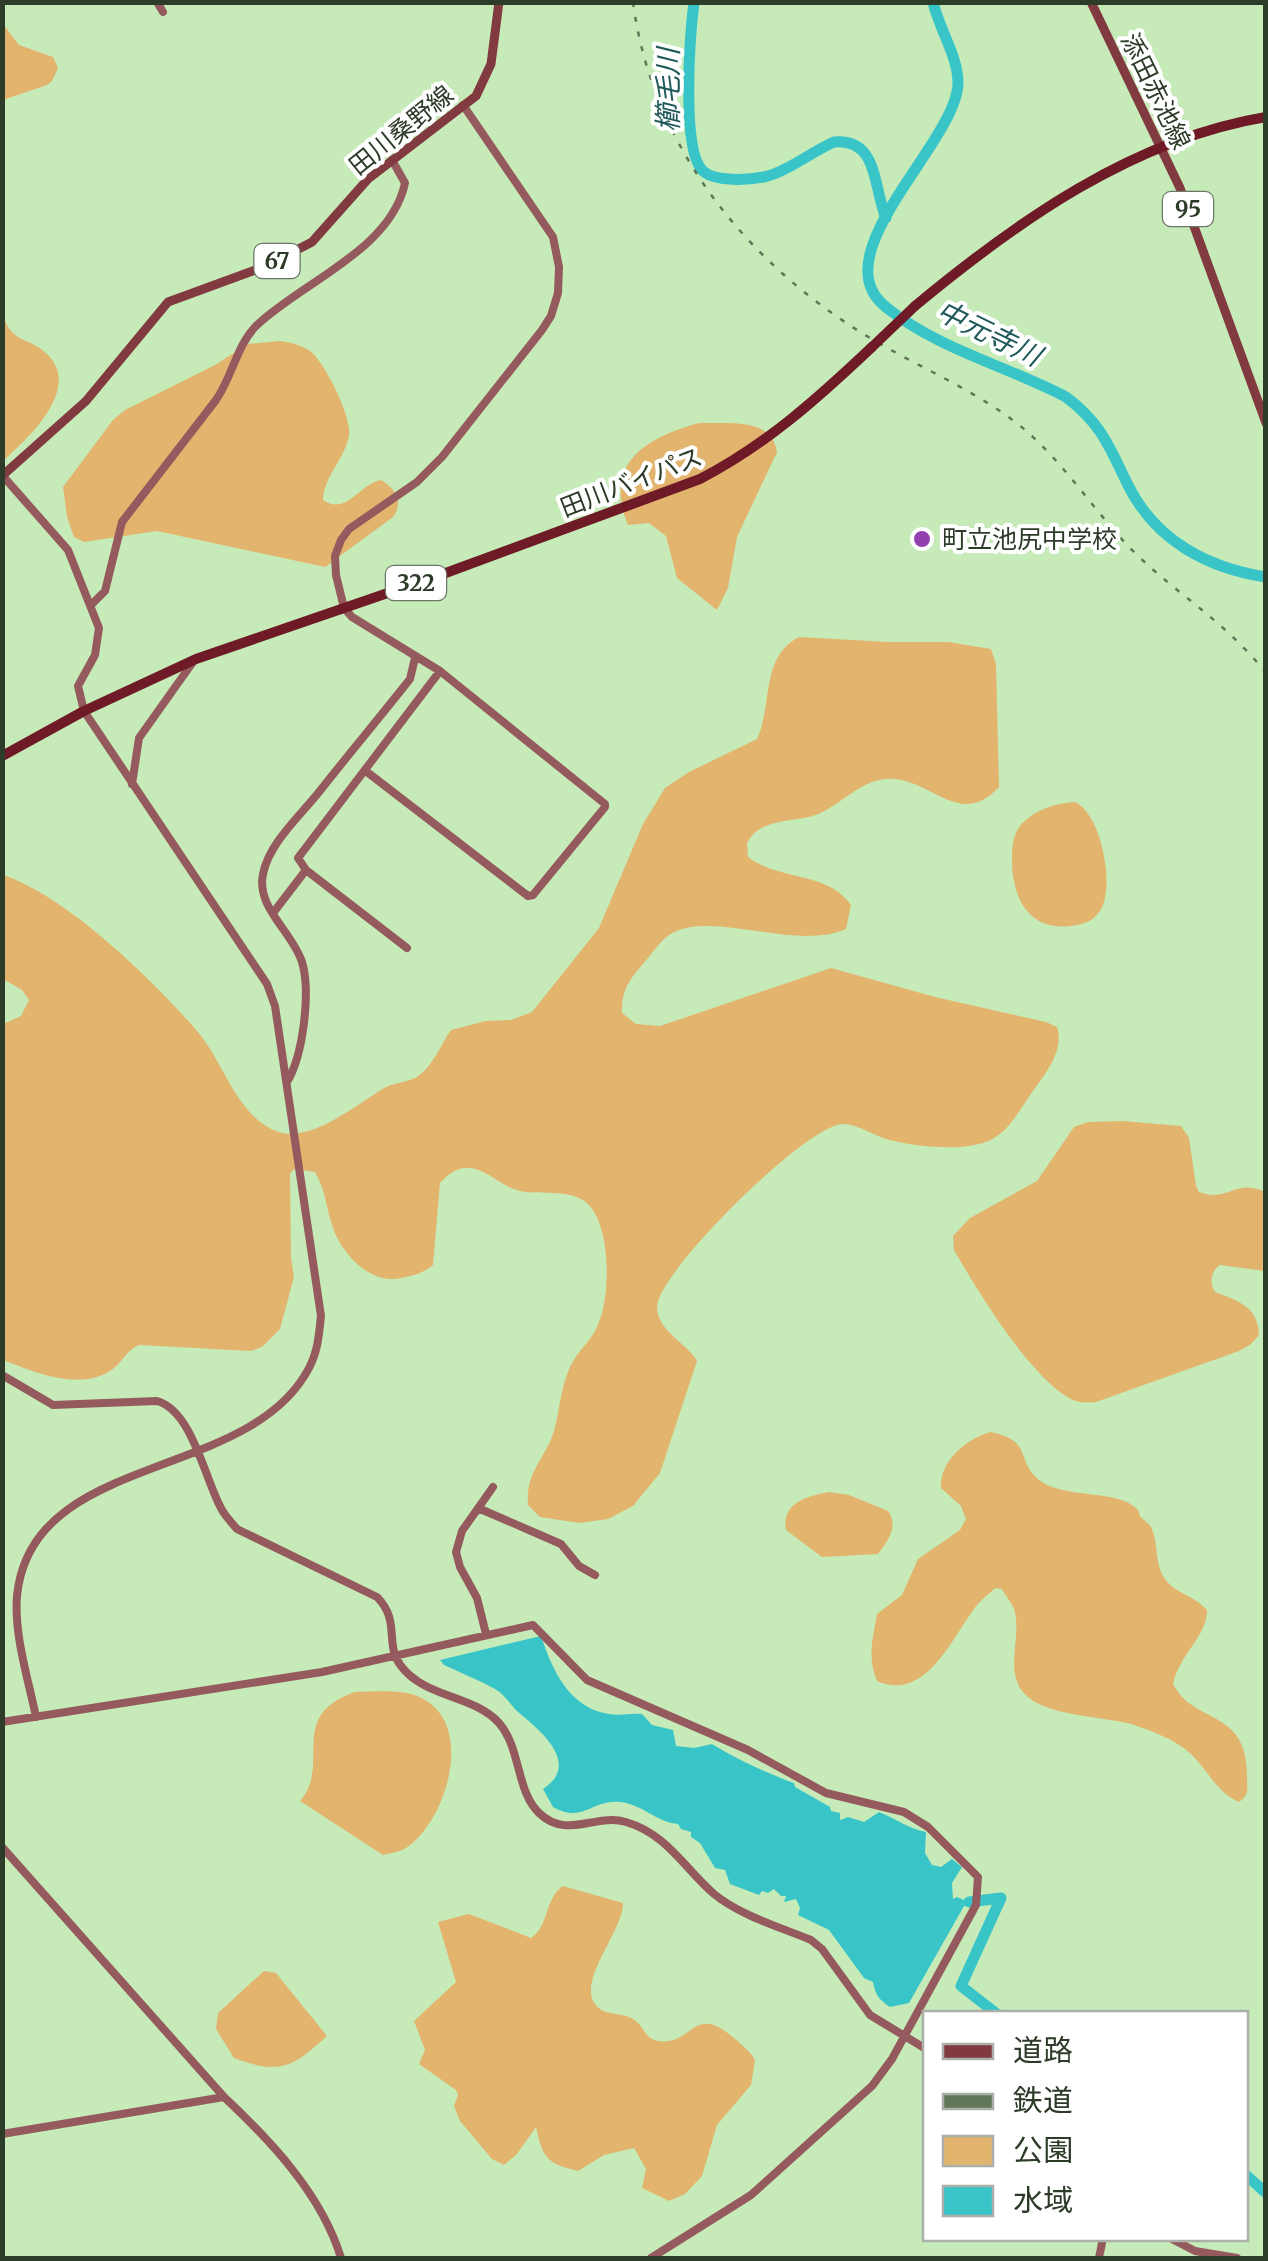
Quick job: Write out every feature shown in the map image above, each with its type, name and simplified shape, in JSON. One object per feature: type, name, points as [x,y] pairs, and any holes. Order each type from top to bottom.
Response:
[{"type":"highway","name":"田川バイパス","points":[[2,756],[84,711],[196,659],[700,480],[761,443],[820,396],[915,306],[985,248],[1077,190],[1162,148],[1203,131],[1266,117]]},
{"type":"main road","name":"田川桑野線","points":[[2,476],[86,401],[168,302],[266,266],[312,242],[368,179],[476,96],[489,71],[498,2]]},
{"type":"main road","name":"添田赤池線","points":[[1091,2],[1162,148],[1205,249],[1248,382],[1266,423]]},
{"type":"street","points":[[157,2],[163,12]]},
{"type":"street","points":[[366,772],[528,896],[533,895],[605,804],[440,671],[352,617],[344,608],[335,556],[341,540],[442,457],[542,330],[556,304],[560,267],[553,236],[464,105]]},
{"type":"street","points":[[91,605],[105,591],[122,522],[230,380],[243,344],[254,328],[382,228],[405,183],[392,160]]},
{"type":"street","points":[[2,476],[68,550],[91,605],[99,638],[96,655],[78,686],[84,711],[266,984],[275,1006],[321,1316],[318,1345],[310,1366],[276,1408],[198,1452],[85,1496],[61,1512],[40,1535],[25,1562],[16,1616],[36,1716]]},
{"type":"street","points":[[287,1082],[300,1049],[304,978],[302,963],[264,899],[261,884],[270,854],[410,679],[415,658]]},
{"type":"street","points":[[132,784],[139,738],[196,659]]},
{"type":"street","points":[[406,948],[306,870],[298,858],[440,671]]},
{"type":"street","points":[[273,913],[306,870]]},
{"type":"street","points":[[2,1375],[53,1406],[158,1401],[174,1409],[198,1452],[222,1512],[237,1530],[377,1597],[388,1608],[394,1656],[404,1671],[420,1685],[496,1720],[507,1734],[533,1806],[542,1817],[574,1828],[601,1820],[626,1822],[659,1839],[679,1854],[716,1895],[822,1948],[870,2015],[923,2047]]},
{"type":"street","points":[[486,1634],[477,1598],[456,1552],[462,1531],[492,1487]]},
{"type":"street","points":[[478,1508],[562,1544],[579,1566],[595,1574]]},
{"type":"street","points":[[2,1722],[322,1672],[533,1624],[578,1672],[606,1689],[748,1750],[826,1794],[904,1812],[928,1827],[978,1876],[976,1905],[886,2070],[841,2118],[751,2194],[651,2258]]},
{"type":"street","points":[[2,1847],[290,2167],[320,2213],[340,2258]]},
{"type":"street","points":[[2,2134],[224,2097]]},
{"type":"street","points":[[1176,2241],[1195,2251],[1236,2258]]},
{"type":"green space","points":[[3,24],[19,45],[53,57],[58,68],[47,85],[3,100]]},
{"type":"green space","points":[[2,312],[15,335],[47,354],[59,382],[48,412],[3,461]]},
{"type":"green space","points":[[280,341],[303,347],[316,357],[336,390],[349,427],[347,444],[327,483],[323,500],[331,504],[346,502],[381,480],[397,496],[393,517],[325,567],[157,531],[84,542],[74,537],[63,487],[113,420],[248,344]]},
{"type":"green space","points":[[699,423],[757,427],[773,440],[777,452],[737,537],[728,588],[717,610],[677,578],[666,536],[649,523],[628,525],[622,503],[625,469],[634,456],[662,437]]},
{"type":"green space","points":[[799,637],[948,642],[991,649],[996,664],[999,787],[970,804],[957,803],[901,780],[885,779],[866,784],[816,815],[760,829],[747,843],[748,857],[841,894],[851,905],[846,929],[802,936],[729,927],[686,928],[665,938],[634,975],[625,992],[622,1013],[636,1024],[660,1026],[831,968],[1046,1022],[1057,1027],[1057,1051],[1018,1114],[987,1142],[959,1147],[912,1144],[843,1124],[825,1130],[799,1148],[706,1234],[664,1289],[657,1307],[667,1330],[697,1361],[660,1473],[633,1506],[608,1519],[579,1523],[540,1517],[528,1505],[530,1482],[552,1438],[567,1374],[603,1310],[606,1256],[599,1221],[581,1199],[516,1190],[473,1168],[457,1170],[440,1183],[433,1265],[420,1273],[395,1279],[364,1270],[348,1254],[336,1235],[315,1172],[294,1169],[290,1174],[294,1277],[280,1329],[262,1347],[251,1351],[139,1345],[110,1371],[84,1379],[56,1378],[3,1360],[3,1024],[21,1016],[29,1000],[22,990],[3,979],[3,875],[54,901],[133,965],[197,1031],[241,1101],[262,1123],[289,1134],[304,1132],[333,1120],[386,1087],[417,1077],[451,1030],[486,1021],[511,1020],[532,1012],[599,928],[643,824],[665,788],[757,739],[773,669],[778,657]]},
{"type":"green space","points":[[1075,802],[1092,820],[1098,834],[1106,866],[1105,896],[1099,912],[1089,921],[1057,926],[1035,918],[1020,901],[1013,877],[1013,844],[1025,820],[1053,806]]},
{"type":"green space","points":[[1088,1122],[1181,1126],[1189,1138],[1199,1192],[1218,1195],[1255,1188],[1265,1192],[1265,1271],[1220,1265],[1212,1281],[1215,1292],[1251,1311],[1259,1335],[1239,1351],[1096,1402],[1082,1402],[1057,1390],[1023,1355],[954,1250],[953,1236],[970,1218],[1037,1181],[1074,1127]]},
{"type":"green space","points":[[990,1432],[1019,1446],[1028,1467],[1042,1482],[1065,1491],[1128,1503],[1150,1525],[1165,1579],[1207,1610],[1203,1629],[1181,1663],[1173,1684],[1182,1697],[1238,1738],[1245,1754],[1247,1787],[1239,1802],[1218,1787],[1190,1753],[1171,1740],[1134,1725],[1055,1710],[1027,1696],[1016,1677],[1014,1609],[1002,1589],[995,1588],[979,1603],[924,1675],[895,1685],[877,1681],[872,1656],[877,1614],[902,1595],[918,1559],[960,1530],[966,1519],[961,1506],[941,1488],[944,1469],[972,1440]]},
{"type":"green space","points":[[829,1492],[849,1495],[888,1511],[892,1528],[878,1554],[822,1557],[786,1530],[788,1513],[797,1502]]},
{"type":"green space","points":[[355,1692],[417,1696],[436,1708],[447,1726],[451,1748],[450,1771],[434,1816],[406,1848],[383,1855],[300,1801],[313,1771],[316,1727],[322,1714],[334,1702]]},
{"type":"green space","points":[[563,1886],[623,1903],[594,1973],[592,1999],[600,2009],[632,2018],[658,2041],[679,2038],[701,2024],[709,2024],[734,2038],[755,2060],[751,2085],[717,2125],[702,2176],[685,2194],[669,2201],[642,2188],[646,2169],[634,2148],[604,2155],[578,2171],[547,2157],[536,2127],[504,2165],[492,2159],[460,2121],[454,2106],[456,2090],[419,2064],[425,2050],[414,2021],[456,1982],[438,1922],[469,1914],[531,1938]]},
{"type":"green space","points":[[264,1971],[276,1973],[327,2036],[294,2062],[274,2067],[234,2058],[216,2029],[218,2013]]},
{"type":"water","points":[[541,1636],[558,1675],[584,1704],[609,1714],[642,1714],[652,1725],[673,1730],[676,1746],[712,1744],[794,1783],[831,1811],[840,1813],[840,1820],[848,1817],[864,1822],[879,1812],[926,1832],[925,1853],[932,1865],[941,1867],[952,1859],[962,1867],[952,1883],[953,1899],[974,1898],[973,1904],[964,1906],[909,2003],[890,2007],[883,2002],[873,1982],[864,1978],[829,1930],[798,1915],[796,1899],[784,1902],[786,1896],[774,1889],[759,1895],[730,1884],[725,1870],[715,1868],[691,1832],[678,1824],[620,1802],[572,1813],[553,1807],[543,1789],[554,1779],[558,1757],[545,1736],[498,1691],[440,1660]]},
{"type":"waterway","name":"櫛毛川","points":[[694,2],[689,117],[696,159],[703,171],[723,179],[764,177],[834,142],[849,143],[867,156],[886,218]]},
{"type":"waterway","name":"中元寺川","points":[[933,2],[955,63],[958,83],[952,108],[937,136],[879,230],[869,259],[870,286],[887,308],[907,323],[1066,397],[1096,427],[1139,504],[1168,536],[1223,567],[1266,577]]},
{"type":"waterway","points":[[969,1902],[1001,1898],[961,1986],[993,2011]]},
{"type":"waterway","points":[[1248,2177],[1266,2193]]},
{"type":"railway","points":[[633,2],[644,55],[661,105],[684,153],[712,197],[746,237],[825,308],[870,338],[997,409],[1031,435],[1132,550],[1234,638],[1266,673]]},
{"type":"place","name":"町立池尻中学校","points":[[922,539]]}]
